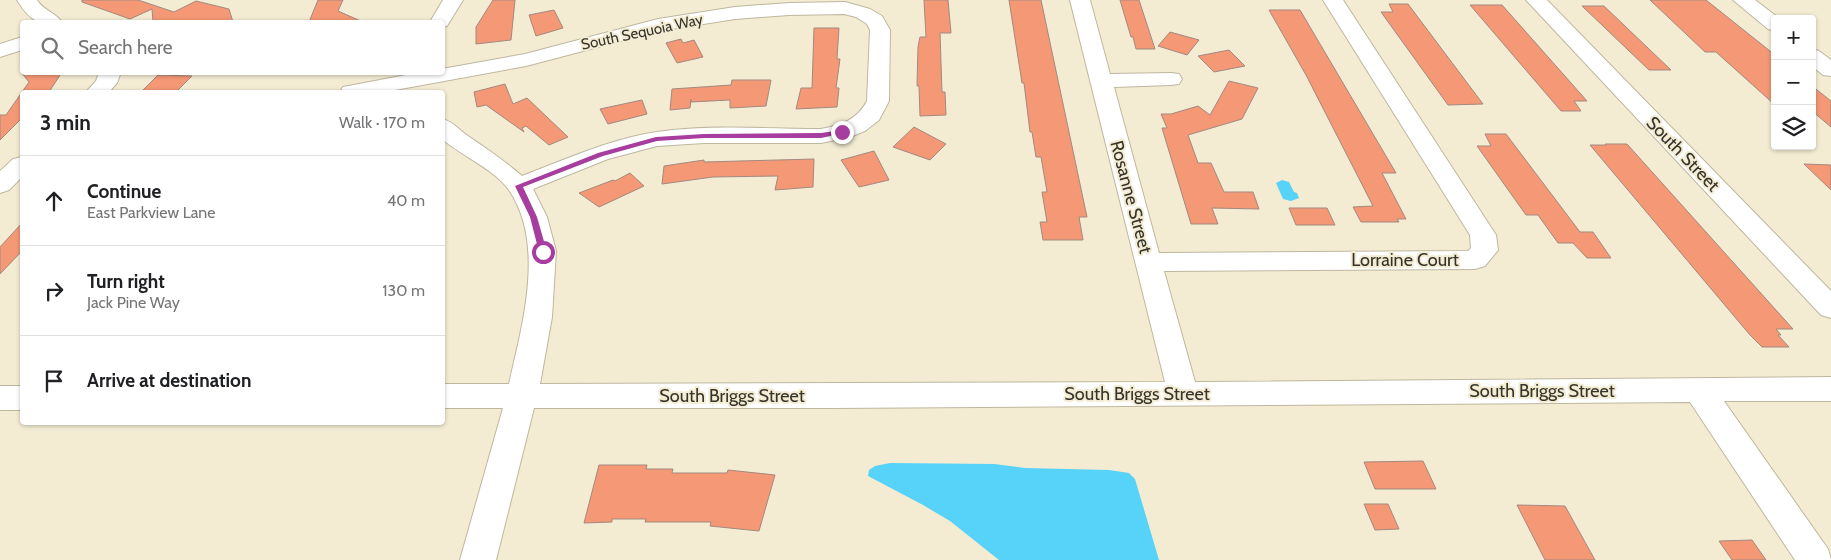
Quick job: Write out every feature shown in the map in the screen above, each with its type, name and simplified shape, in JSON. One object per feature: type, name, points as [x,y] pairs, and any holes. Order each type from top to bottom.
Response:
[{"type":"street","points":[[27,0],[32,9],[48,20]]},
{"type":"street","points":[[441,20],[453,0]]},
{"type":"street","name":"Rosanne Street","points":[[1080,0],[1183,394]]},
{"type":"street","name":"Lorraine Court","points":[[1148,262],[1475,260],[1484,250],[1483,235],[1333,0]]},
{"type":"street","name":"South Street","points":[[1536,0],[1831,308]]},
{"type":"street","points":[[1743,0],[1771,22]]},
{"type":"street","name":"South Sequoia Way","points":[[364,90],[423,81],[526,60],[658,25],[735,13],[789,9],[845,8],[875,20],[880,30],[878,101],[871,115],[857,126],[842,132],[821,136],[704,136],[656,139],[600,154],[519,186]]},
{"type":"street","points":[[0,51],[20,44]]},
{"type":"street","points":[[1816,58],[1831,70]]},
{"type":"street","points":[[99,90],[106,84],[109,75]]},
{"type":"street","points":[[1101,81],[1171,80]]},
{"type":"street","points":[[445,129],[458,140],[488,159],[519,186],[534,217],[543,252],[538,317],[522,396],[478,560]]},
{"type":"street","points":[[0,185],[20,166]]},
{"type":"street","name":"South Briggs Street","points":[[445,396],[1183,394],[1831,389]]},
{"type":"street","points":[[1699,390],[1815,560]]},
{"type":"street","points":[[0,398],[20,398]]},
{"type":"water","points":[[1282,180],[1289,182],[1299,198],[1291,201],[1283,199],[1276,183]]},
{"type":"water","points":[[890,463],[994,464],[1025,468],[1109,470],[1129,473],[1135,479],[1159,560],[999,560],[950,521],[868,476],[869,470],[875,466]]},
{"type":"building","points":[[82,0],[138,0],[174,12],[196,1],[229,9],[232,20],[153,20],[152,9],[130,19],[82,2]]},
{"type":"building","points":[[318,0],[343,0],[338,11],[358,20],[310,20]]},
{"type":"building","points":[[493,0],[515,0],[511,40],[476,44],[476,27]]},
{"type":"building","points":[[924,0],[948,0],[951,33],[940,33],[942,92],[945,92],[946,115],[920,116],[919,86],[917,86],[918,47],[920,37],[926,37]]},
{"type":"building","points":[[1009,0],[1041,0],[1087,217],[1079,217],[1083,240],[1043,240],[1040,222],[1047,222],[1042,192],[1047,192],[1041,157],[1036,157],[1032,132],[1030,132],[1024,83],[1022,83]]},
{"type":"building","points":[[1120,0],[1139,0],[1155,49],[1136,49]]},
{"type":"building","points":[[1650,0],[1706,0],[1771,52],[1771,101],[1716,52],[1705,52]]},
{"type":"building","points":[[1389,4],[1408,4],[1483,104],[1448,105],[1381,12],[1393,12]]},
{"type":"building","points":[[1470,5],[1502,5],[1587,101],[1574,101],[1581,111],[1561,111]]},
{"type":"building","points":[[1582,6],[1604,6],[1671,70],[1649,70]]},
{"type":"building","points":[[554,10],[563,28],[536,36],[529,15]]},
{"type":"building","points":[[1269,10],[1300,10],[1396,173],[1382,173],[1406,219],[1397,219],[1399,222],[1361,222],[1353,207],[1373,206],[1306,75]]},
{"type":"building","points":[[814,28],[839,28],[837,59],[840,59],[836,88],[839,88],[837,107],[796,109],[801,88],[812,88]]},
{"type":"building","points":[[1170,32],[1199,40],[1187,55],[1158,46]]},
{"type":"building","points":[[681,39],[683,43],[694,40],[703,57],[677,63],[666,43]]},
{"type":"building","points":[[1229,50],[1245,66],[1214,72],[1198,56]]},
{"type":"building","points":[[23,75],[60,75],[50,90],[23,90],[29,82]]},
{"type":"building","points":[[158,75],[192,76],[178,90],[143,90]]},
{"type":"building","points":[[732,80],[771,80],[766,106],[730,108],[730,100],[691,102],[691,99],[690,108],[670,110],[672,89],[731,85]]},
{"type":"building","points":[[1229,81],[1258,88],[1242,119],[1188,135],[1198,163],[1211,163],[1224,192],[1253,192],[1259,209],[1212,208],[1218,224],[1191,224],[1162,128],[1167,128],[1161,114],[1171,114],[1198,106],[1210,115]]},
{"type":"building","points":[[505,84],[513,104],[527,98],[568,137],[549,145],[526,126],[522,128],[524,132],[486,105],[477,107],[474,92]]},
{"type":"building","points":[[1816,89],[1831,101],[1831,127],[1816,114]]},
{"type":"building","points":[[20,95],[20,120],[0,140],[0,115],[6,115]]},
{"type":"building","points":[[642,100],[647,114],[608,124],[600,109]]},
{"type":"building","points":[[914,127],[946,144],[930,160],[893,147]]},
{"type":"building","points":[[1485,134],[1506,134],[1580,232],[1593,232],[1611,258],[1587,258],[1573,243],[1558,243],[1538,215],[1526,215],[1477,146],[1491,146]]},
{"type":"building","points":[[1627,144],[1793,329],[1776,329],[1781,335],[1778,335],[1789,347],[1762,347],[1750,335],[1590,145]]},
{"type":"building","points":[[874,151],[889,180],[859,187],[841,160]]},
{"type":"building","points":[[814,159],[813,187],[775,190],[778,176],[713,177],[662,184],[664,166],[704,160],[704,162]]},
{"type":"building","points":[[1804,164],[1831,165],[1831,190]]},
{"type":"building","points":[[630,173],[644,186],[599,207],[579,193],[613,180],[615,181]]},
{"type":"building","points":[[1289,208],[1327,208],[1335,225],[1296,225]]},
{"type":"building","points":[[20,225],[20,253],[0,274],[0,247]]},
{"type":"building","points":[[1423,461],[1436,489],[1375,489],[1364,462]]},
{"type":"building","points":[[599,465],[647,465],[646,469],[673,469],[672,473],[727,473],[728,470],[775,475],[759,531],[710,526],[711,522],[645,522],[646,519],[612,519],[612,522],[584,523]]},
{"type":"building","points":[[1364,504],[1388,504],[1399,529],[1375,530]]},
{"type":"building","points":[[1517,505],[1565,506],[1595,560],[1545,560]]},
{"type":"building","points":[[1752,540],[1766,560],[1732,560],[1719,541]]},
{"type":"route","points":[[543,252],[534,217],[519,186],[600,154],[656,139],[704,136],[821,136],[842,132]]}]
